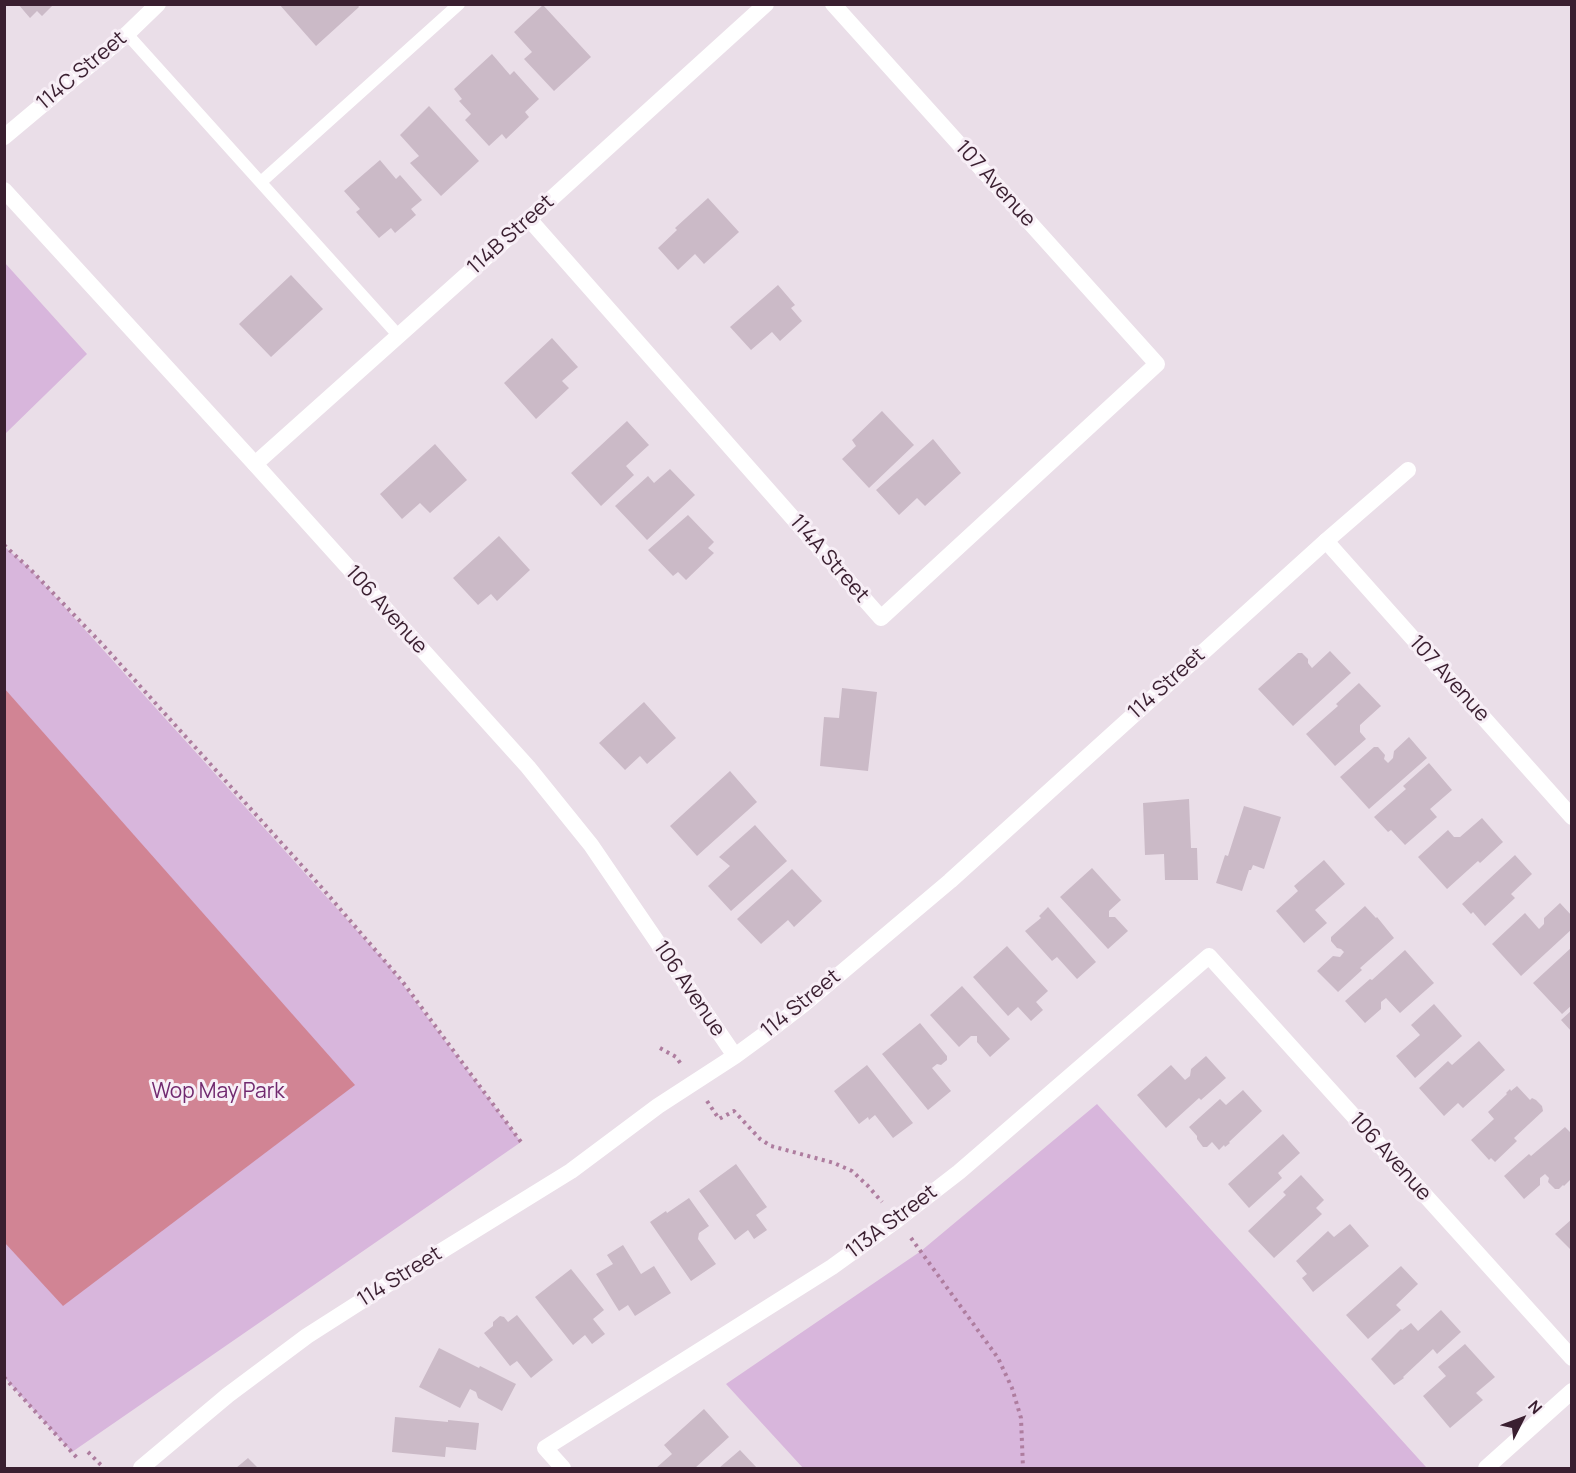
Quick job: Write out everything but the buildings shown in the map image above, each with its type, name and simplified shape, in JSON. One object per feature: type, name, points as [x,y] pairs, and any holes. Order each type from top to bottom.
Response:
[{"type":"street","name":"114C Street","points":[[4,137],[127,34],[159,4]]},
{"type":"street","name":"114B Street","points":[[255,464],[766,4]]},
{"type":"street","name":"107 Avenue","points":[[833,4],[1157,363]]},
{"type":"street","name":"106 Avenue","points":[[4,190],[528,767],[591,846],[735,1056]]},
{"type":"street","name":"114A Street","points":[[529,219],[881,618],[1157,363]]},
{"type":"street","name":"114 Street","points":[[141,1468],[228,1395],[307,1336],[571,1172],[658,1106],[735,1056],[802,1005],[950,881],[1326,541],[1408,470]]},
{"type":"street","name":"107 Avenue","points":[[1326,541],[1572,817]]},
{"type":"street","name":"106 Avenue","points":[[1209,956],[1572,1358]]},
{"type":"street","name":"113A Street","points":[[563,1468],[544,1448],[832,1267],[897,1220],[959,1172],[1209,956]]},
{"type":"street","points":[[1486,1468],[1572,1391]]},
{"type":"lane","points":[[261,182],[459,4]]},
{"type":"lane","points":[[127,34],[398,336]]},
{"type":"path","points":[[4,545],[103,645],[330,897],[402,981],[521,1142]]},
{"type":"path","points":[[734,1111],[759,1139],[771,1146],[834,1163],[852,1171],[897,1220],[998,1358],[1012,1388],[1021,1418],[1023,1468]]},
{"type":"path","points":[[4,1377],[78,1459]]},
{"type":"path","points":[[88,1452],[104,1468]]},
{"type":"green space","points":[[5,263],[87,354],[5,434]]},
{"type":"green space","name":"Wop May Park","points":[[5,547],[31,570],[388,965],[521,1142],[72,1452],[5,1378]]},
{"type":"green space","points":[[1097,1104],[1426,1467],[803,1468],[726,1384],[921,1251]]},
{"type":"shaded area","points":[[4,688],[355,1085],[63,1306],[5,1243]]}]
